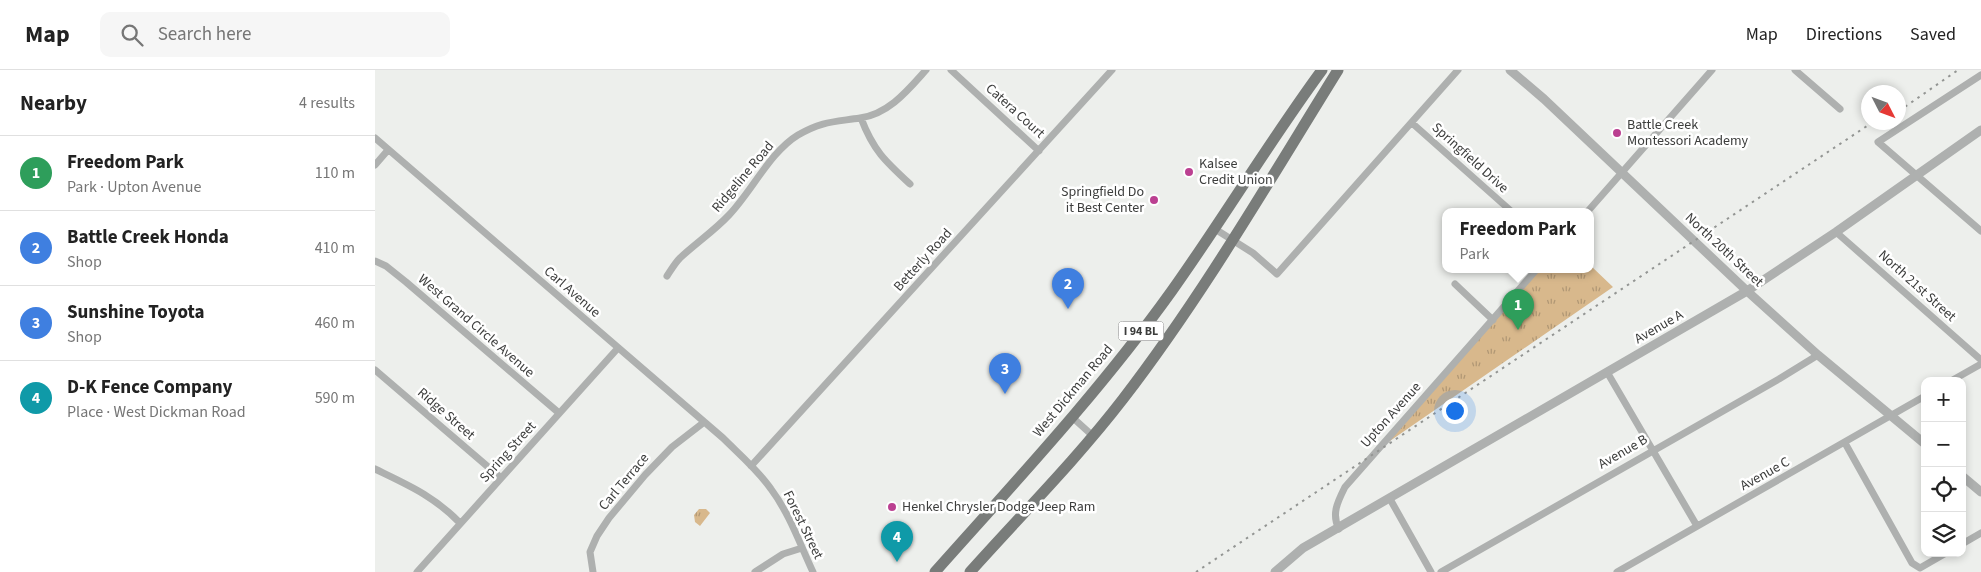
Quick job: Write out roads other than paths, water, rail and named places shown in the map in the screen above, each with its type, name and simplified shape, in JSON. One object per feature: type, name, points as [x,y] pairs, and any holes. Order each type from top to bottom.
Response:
[{"type":"main road","points":[[1312,84],[1316,70]]},
{"type":"main road","name":"West Dickman Road","points":[[935,572],[1072,417],[1128,349],[1215,229],[1268,146],[1322,70]]},
{"type":"main road","points":[[1327,70],[1328,87]]},
{"type":"main road","name":"I 94 BL","points":[[970,572],[1093,436],[1145,370],[1197,297],[1339,70]]},
{"type":"street","name":"Ridgeline Road","points":[[667,276],[680,258],[729,216],[752,189],[774,158],[796,136],[822,124],[875,114],[897,100],[926,70]]},
{"type":"street","name":"Catera Court","points":[[951,70],[1039,151]]},
{"type":"street","name":"Betterly Road","points":[[751,466],[1112,70]]},
{"type":"street","points":[[1215,229],[1253,253],[1277,274],[1458,70]]},
{"type":"street","name":"North 20th Street","points":[[1510,70],[1622,172],[1747,291],[1818,355],[1921,441]]},
{"type":"street","points":[[1591,208],[1712,70]]},
{"type":"street","points":[[1795,70],[1840,109]]},
{"type":"street","points":[[1981,75],[1879,142],[1981,231]]},
{"type":"street","points":[[861,118],[874,147],[885,161],[910,184]]},
{"type":"street","name":"Springfield Drive","points":[[1412,123],[1508,208]]},
{"type":"street","name":"Avenue A","points":[[1339,529],[1747,291],[1837,232],[1981,130]]},
{"type":"street","name":"Carl Avenue","points":[[375,138],[751,466]]},
{"type":"street","points":[[375,165],[389,150]]},
{"type":"street","name":"North 21st Street","points":[[1837,232],[1981,360]]},
{"type":"street","name":"West Grand Circle Avenue","points":[[375,261],[386,266],[406,282],[559,413]]},
{"type":"street","name":"Upton Avenue","points":[[1339,529],[1335,522],[1335,514],[1345,487],[1534,273]]},
{"type":"street","points":[[1455,284],[1493,320]]},
{"type":"street","name":"Spring Street","points":[[417,572],[618,348]]},
{"type":"street","name":"Avenue B","points":[[1441,572],[1818,355]]},
{"type":"street","points":[[1958,377],[1981,364]]},
{"type":"street","name":"Ridge Street","points":[[375,370],[501,478]]},
{"type":"street","points":[[1607,372],[1697,526]]},
{"type":"street","name":"Avenue C","points":[[1617,572],[1921,398]]},
{"type":"street","points":[[1072,417],[1093,436]]},
{"type":"street","name":"Carl Terrace","points":[[593,572],[590,552],[597,536],[607,522],[645,475],[672,447],[703,423]]},
{"type":"street","points":[[1845,443],[1908,558],[1920,568],[1940,557]]},
{"type":"street","name":"Forest Street","points":[[751,466],[771,488],[813,572]]},
{"type":"street","points":[[375,469],[418,489],[446,509],[460,524]]},
{"type":"street","points":[[1966,479],[1981,492]]},
{"type":"street","points":[[1390,499],[1431,572]]},
{"type":"street","points":[[1275,572],[1303,548],[1339,529]]},
{"type":"street","points":[[1966,542],[1981,533]]},
{"type":"street","points":[[755,572],[783,554],[802,548]]},
{"type":"railway","points":[[1906,106],[1958,70]]},
{"type":"railway","points":[[1196,572],[1861,130]]},
{"type":"place","name":"Battle Creek Montessori Academy","points":[[1617,133]]},
{"type":"place","name":"Kalsee Credit Union","points":[[1189,172]]},
{"type":"place","name":"Springfield Do it Best Center","points":[[1154,200]]},
{"type":"place","name":"Battle Creek Honda","points":[[1068,309]]},
{"type":"place","name":"Freedom Park","points":[[1518,330]]},
{"type":"place","name":"Sunshine Toyota","points":[[1005,394]]},
{"type":"place","name":"Henkel Chrysler Dodge Jeep Ram","points":[[892,507]]},
{"type":"place","name":"D-K Fence Company","points":[[897,562]]}]
